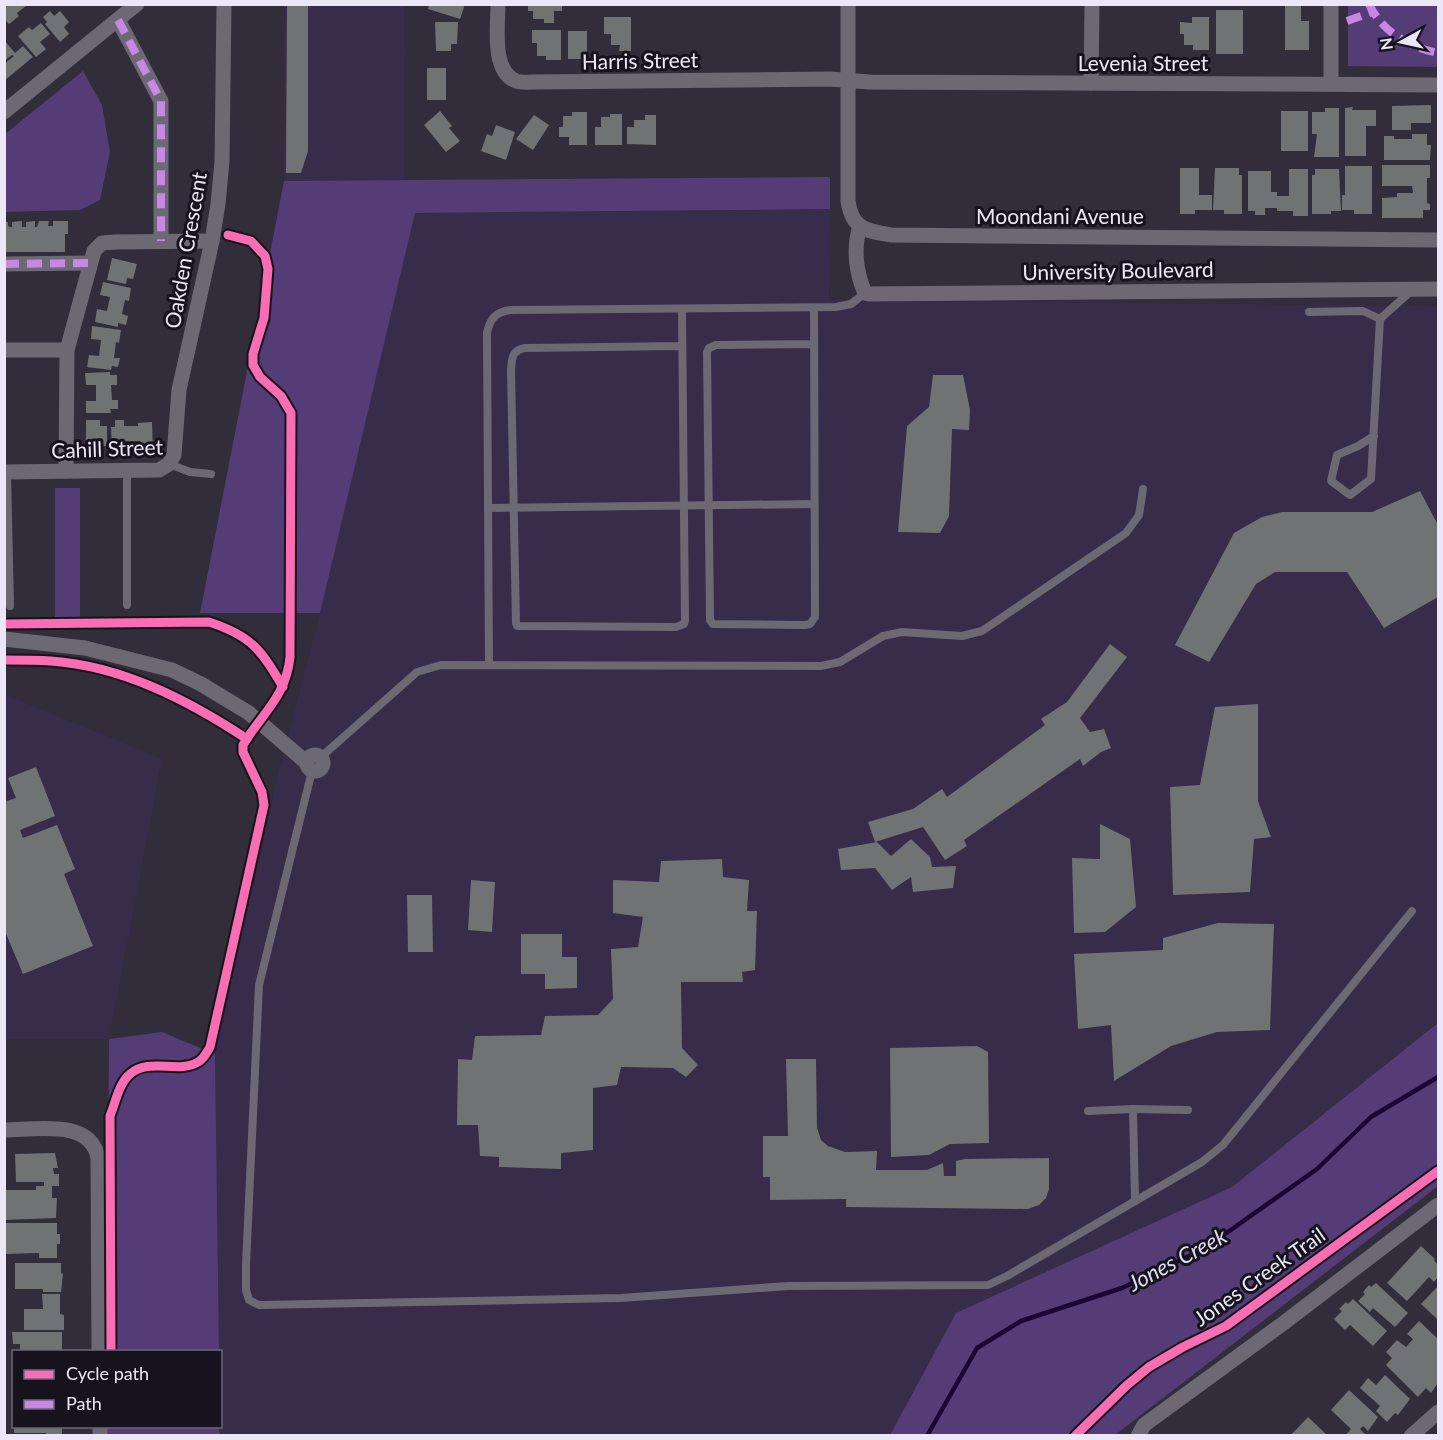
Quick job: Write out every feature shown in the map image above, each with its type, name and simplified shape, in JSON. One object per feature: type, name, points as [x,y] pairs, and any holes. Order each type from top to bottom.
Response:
[{"type":"street","points":[[4,112],[137,4]]},
{"type":"street","name":"Oakden Crescent","points":[[170,465],[174,455],[179,390],[212,241],[222,162],[224,4]]},
{"type":"street","name":"Harris Street","points":[[498,4],[498,54],[507,74],[517,81],[848,80]]},
{"type":"street","points":[[848,4],[849,201],[853,219],[860,226],[856,236],[856,257],[866,293]]},
{"type":"street","points":[[1091,83],[1092,4]]},
{"type":"street","points":[[1330,84],[1331,4]]},
{"type":"street","points":[[118,20],[161,100],[161,241]]},
{"type":"street","name":"Levenia Street","points":[[848,80],[1438,85]]},
{"type":"street","name":"Moondani Avenue","points":[[860,226],[876,233],[891,235],[1438,240]]},
{"type":"street","name":"Moondani Avenue","points":[[1412,238],[1438,228]]},
{"type":"street","points":[[66,471],[67,350],[94,251],[102,243],[212,241]]},
{"type":"street","points":[[4,264],[89,263]]},
{"type":"street","name":"University Boulevard","points":[[866,293],[1438,289]]},
{"type":"street","points":[[4,350],[67,350]]},
{"type":"street","name":"Cahill Street","points":[[6,472],[159,470],[170,465]]},
{"type":"street","points":[[4,639],[85,648],[172,670],[201,684],[249,713],[290,748],[313,762]]},
{"type":"street","points":[[4,1130],[74,1131],[85,1135],[97,1149],[99,1350]]},
{"type":"street","points":[[1138,1436],[1144,1425],[1436,1212]]},
{"type":"street","points":[[1411,1436],[1438,1412]]},
{"type":"lane","points":[[1374,436],[1337,455],[1331,481],[1350,495],[1371,479],[1374,436],[1380,319],[1415,288]]},
{"type":"lane","points":[[489,665],[487,333],[489,323],[495,315],[511,310],[814,308],[846,306],[866,293]]},
{"type":"lane","points":[[814,308],[815,617],[810,624],[806,625],[713,624],[710,620],[707,352],[709,348],[716,345],[814,344]]},
{"type":"lane","points":[[682,309],[685,620],[680,627],[517,626],[511,370],[515,352],[525,348],[682,346]]},
{"type":"lane","points":[[1309,312],[1363,311],[1380,319]]},
{"type":"lane","name":"Cahill Street","points":[[170,465],[190,472],[210,474]]},
{"type":"lane","points":[[127,471],[127,605]]},
{"type":"lane","points":[[6,472],[10,606]]},
{"type":"lane","points":[[1143,489],[1139,515],[1126,533],[982,631],[962,636],[902,632],[883,636],[840,662],[821,666],[441,665],[417,672],[313,762],[259,985],[246,1265],[246,1290],[249,1300],[259,1305],[610,1299],[788,1286],[988,1285],[1202,1162],[1223,1145],[1412,911]]},
{"type":"lane","points":[[488,508],[814,504]]},
{"type":"lane","points":[[1133,1109],[1135,1201]]},
{"type":"lane","points":[[1088,1111],[1188,1110]]},
{"type":"shaded area","points":[[284,5],[405,5],[404,180],[284,181]]},
{"type":"shaded area","points":[[1348,5],[1438,5],[1438,67],[1348,66]]},
{"type":"shaded area","points":[[83,71],[102,105],[110,152],[100,200],[80,210],[5,212],[5,134]]},
{"type":"shaded area","points":[[830,177],[830,209],[415,213],[320,613],[200,613],[284,181]]},
{"type":"shaded area","points":[[830,209],[829,300],[1438,306],[1438,1023],[1232,1187],[956,1313],[890,1435],[220,1435],[220,1428],[222,1428],[222,1350],[219,1350],[215,1054],[279,770],[320,613],[414,213]]},
{"type":"shaded area","points":[[55,488],[80,488],[80,620],[55,621]]},
{"type":"shaded area","points":[[4,694],[162,759],[109,1039],[5,1039]]},
{"type":"shaded area","points":[[1438,1023],[1438,1186],[1115,1435],[890,1435],[956,1313],[1232,1187]]},
{"type":"shaded area","points":[[162,1032],[215,1054],[219,1350],[107,1350],[109,1039]]},
{"type":"shaded area","points":[[106,1428],[219,1428],[220,1435],[106,1436]]},
{"type":"building","points":[[4,4],[25,4],[26,6],[9,24],[4,19]]},
{"type":"building","points":[[287,4],[308,4],[308,151],[301,173],[286,173]]},
{"type":"building","points":[[429,4],[465,4],[460,19],[428,9]]},
{"type":"building","points":[[528,4],[562,4],[562,11],[554,11],[554,23],[544,23],[544,19],[533,19],[533,11],[528,11]]},
{"type":"building","points":[[1285,4],[1301,4],[1301,21],[1309,21],[1309,50],[1285,50]]},
{"type":"building","points":[[1216,10],[1243,10],[1243,54],[1216,54]]},
{"type":"building","points":[[50,11],[54,16],[60,11],[69,22],[64,27],[69,34],[60,42],[45,24],[47,22],[43,17]]},
{"type":"building","points":[[604,17],[631,17],[631,51],[619,51],[620,45],[611,45],[611,34],[604,34]]},
{"type":"building","points":[[1192,17],[1209,17],[1209,50],[1193,50],[1193,45],[1184,45],[1184,34],[1180,34],[1180,22],[1192,23]]},
{"type":"building","points":[[435,22],[458,22],[457,44],[451,44],[451,51],[436,51]]},
{"type":"building","points":[[41,23],[50,34],[40,42],[46,49],[36,57],[18,36],[29,27],[32,30]]},
{"type":"building","points":[[532,30],[561,30],[561,60],[546,60],[546,56],[537,56],[537,43],[532,43]]},
{"type":"building","points":[[568,31],[587,31],[587,59],[568,59]]},
{"type":"building","points":[[4,40],[15,53],[23,46],[33,57],[4,81],[4,64],[14,56],[4,61]]},
{"type":"building","points":[[427,68],[446,68],[446,100],[427,100]]},
{"type":"building","points":[[1431,105],[1431,123],[1411,123],[1411,130],[1392,130],[1392,106]]},
{"type":"building","points":[[1353,107],[1352,110],[1376,110],[1376,126],[1366,126],[1366,156],[1345,156],[1345,108]]},
{"type":"building","points":[[1325,108],[1339,108],[1339,157],[1314,157],[1317,134],[1312,134],[1312,112],[1325,112]]},
{"type":"building","points":[[440,111],[452,126],[449,128],[460,141],[446,152],[424,125]]},
{"type":"building","points":[[1281,111],[1308,111],[1308,151],[1281,151]]},
{"type":"building","points":[[572,112],[587,112],[587,145],[569,145],[569,137],[559,137],[559,127],[563,127],[563,116],[572,116]]},
{"type":"building","points":[[610,114],[622,114],[622,145],[595,145],[595,127],[601,127],[601,117],[610,117]]},
{"type":"building","points":[[534,115],[549,125],[533,150],[516,139]]},
{"type":"building","points":[[645,115],[656,115],[656,145],[627,144],[627,127],[634,127],[634,120],[645,120]]},
{"type":"building","points":[[496,125],[515,132],[506,160],[481,151],[487,134],[492,136]]},
{"type":"building","points":[[1412,134],[1427,134],[1427,145],[1431,145],[1430,160],[1384,160],[1384,136],[1394,136],[1394,139],[1412,139]]},
{"type":"building","points":[[1382,165],[1430,165],[1430,178],[1427,178],[1427,203],[1430,204],[1430,210],[1423,210],[1423,218],[1382,218],[1382,198],[1397,197],[1397,193],[1413,193],[1412,186],[1382,186]]},
{"type":"building","points":[[1345,166],[1372,166],[1372,214],[1354,214],[1354,210],[1342,210],[1342,195],[1345,195]]},
{"type":"building","points":[[1180,168],[1199,168],[1199,195],[1212,195],[1212,210],[1195,210],[1195,214],[1180,214]]},
{"type":"building","points":[[1215,168],[1239,168],[1239,175],[1242,175],[1242,214],[1224,214],[1224,210],[1213,210]]},
{"type":"building","points":[[1289,169],[1308,169],[1308,216],[1293,216],[1293,211],[1277,211],[1277,208],[1265,208],[1265,215],[1255,215],[1255,211],[1248,211],[1248,171],[1271,171],[1271,192],[1277,192],[1277,196],[1289,196]]},
{"type":"building","points":[[1315,169],[1339,169],[1341,211],[1331,211],[1331,214],[1312,214],[1312,175],[1315,175]]},
{"type":"building","points":[[22,221],[22,227],[26,227],[26,222],[35,221],[35,227],[37,227],[39,221],[49,221],[48,226],[53,226],[53,221],[68,221],[65,252],[4,252],[4,222],[8,222],[8,226],[12,227],[12,222]]},
{"type":"building","points":[[112,258],[137,264],[133,279],[127,278],[126,284],[107,280]]},
{"type":"building","points":[[103,282],[131,288],[129,301],[125,300],[122,314],[128,316],[126,325],[118,323],[118,327],[95,322],[97,309],[107,311],[110,297],[100,295]]},
{"type":"building","points":[[92,326],[121,330],[119,343],[116,342],[114,358],[120,358],[118,367],[112,366],[111,370],[87,367],[89,355],[99,356],[101,340],[91,339]]},
{"type":"building","points":[[110,372],[110,375],[117,375],[117,385],[111,385],[112,400],[118,400],[118,409],[110,409],[111,413],[86,413],[86,401],[96,401],[96,385],[86,385],[85,373]]},
{"type":"building","points":[[933,375],[963,375],[970,410],[969,430],[952,429],[949,516],[940,533],[898,532],[907,426],[929,407]]},
{"type":"building","points":[[86,420],[100,420],[100,426],[107,426],[107,446],[86,446]]},
{"type":"building","points":[[115,420],[124,420],[124,426],[138,426],[138,423],[152,422],[153,451],[140,451],[140,441],[124,441],[124,451],[112,451],[111,427],[115,427]]},
{"type":"building","points":[[1420,491],[1438,525],[1438,597],[1384,628],[1347,572],[1275,572],[1256,584],[1209,662],[1175,645],[1234,533],[1262,517],[1282,512],[1372,512]]},
{"type":"building","points":[[1110,644],[1127,657],[1080,718],[1090,732],[1104,729],[1111,748],[1101,752],[1083,766],[1080,759],[964,840],[967,846],[945,860],[923,827],[875,842],[868,822],[913,809],[942,789],[947,797],[1045,725],[1041,719],[1067,702]]},
{"type":"building","points":[[1258,704],[1258,801],[1271,837],[1254,839],[1250,892],[1173,895],[1170,787],[1200,785],[1215,707]]},
{"type":"building","points":[[36,767],[55,816],[20,830],[23,838],[57,825],[75,869],[64,874],[93,946],[23,974],[4,929],[4,802],[16,798],[8,778]]},
{"type":"building","points":[[1100,824],[1130,839],[1136,907],[1105,932],[1074,933],[1072,858],[1100,859]]},
{"type":"building","points":[[911,839],[930,857],[932,867],[956,866],[953,888],[913,892],[911,877],[892,890],[875,868],[841,870],[838,849],[877,842],[891,856]]},
{"type":"building","points":[[722,859],[723,877],[749,880],[747,911],[757,911],[755,970],[742,972],[743,982],[681,982],[682,1048],[698,1065],[686,1077],[673,1068],[621,1067],[617,1085],[593,1088],[593,1150],[561,1153],[561,1169],[499,1167],[499,1157],[480,1156],[478,1125],[457,1125],[458,1059],[472,1060],[475,1036],[541,1035],[545,1016],[598,1015],[613,999],[611,949],[638,947],[643,917],[613,913],[613,880],[659,882],[661,861]]},
{"type":"building","points":[[471,880],[495,882],[492,932],[468,930]]},
{"type":"building","points":[[407,895],[432,895],[433,952],[408,952]]},
{"type":"building","points":[[1218,923],[1274,924],[1270,1030],[1217,1032],[1171,1046],[1114,1081],[1111,1025],[1078,1029],[1074,954],[1163,950],[1163,938]]},
{"type":"building","points":[[521,934],[562,934],[562,957],[577,957],[577,988],[545,989],[545,974],[521,974]]},
{"type":"building","points":[[977,1046],[988,1052],[989,1143],[950,1144],[929,1155],[891,1157],[890,1048]]},
{"type":"building","points":[[786,1059],[816,1059],[817,1128],[821,1140],[828,1146],[845,1152],[877,1151],[876,1170],[927,1170],[943,1163],[944,1176],[956,1176],[956,1161],[965,1159],[1049,1158],[1049,1189],[1046,1198],[1039,1205],[1028,1209],[846,1207],[846,1199],[770,1200],[770,1177],[763,1177],[763,1136],[788,1136]]},
{"type":"building","points":[[55,1153],[58,1168],[53,1168],[54,1174],[59,1174],[59,1186],[52,1186],[52,1198],[57,1198],[56,1218],[4,1220],[4,1190],[36,1190],[36,1186],[44,1186],[44,1182],[16,1182],[15,1154]]},
{"type":"building","points":[[5,1223],[57,1223],[60,1244],[57,1244],[57,1258],[39,1258],[39,1253],[5,1254]]},
{"type":"building","points":[[1421,1246],[1435,1259],[1438,1265],[1438,1277],[1434,1282],[1429,1277],[1407,1301],[1387,1283]]},
{"type":"building","points":[[15,1263],[61,1263],[63,1274],[61,1292],[43,1292],[43,1289],[15,1289]]},
{"type":"building","points":[[1376,1283],[1408,1313],[1395,1327],[1373,1308],[1370,1312],[1358,1301],[1365,1294],[1363,1292],[1369,1285],[1371,1287]]},
{"type":"building","points":[[1438,1286],[1438,1320],[1421,1304]]},
{"type":"building","points":[[42,1294],[60,1294],[60,1314],[64,1315],[64,1330],[24,1330],[24,1309],[43,1309]]},
{"type":"building","points":[[1353,1299],[1387,1331],[1373,1346],[1350,1325],[1345,1330],[1334,1319],[1342,1311],[1339,1309]]},
{"type":"building","points":[[1419,1321],[1438,1339],[1438,1383],[1431,1393],[1426,1388],[1418,1397],[1386,1365],[1392,1358],[1386,1352],[1397,1340],[1406,1347],[1413,1339],[1407,1334]]},
{"type":"building","points":[[12,1332],[62,1332],[62,1350],[20,1350],[20,1344],[13,1344]]},
{"type":"building","points":[[1385,1375],[1410,1399],[1398,1415],[1395,1413],[1387,1422],[1376,1411],[1380,1406],[1360,1388],[1368,1378],[1376,1385]]},
{"type":"building","points":[[1349,1390],[1378,1417],[1368,1431],[1363,1426],[1360,1429],[1367,1436],[1345,1436],[1351,1429],[1331,1410]]},
{"type":"building","points":[[1308,1417],[1328,1436],[1290,1436]]},
{"type":"building","points":[[14,1428],[62,1428],[62,1436],[46,1436],[46,1433],[14,1433]]},
{"type":"waterway","name":"Jones Creek","points":[[927,1436],[977,1348],[1021,1321],[1122,1288],[1204,1249],[1317,1169],[1371,1117],[1438,1077]]},
{"type":"marked path","points":[[1369,4],[1381,23],[1398,37],[1417,47],[1438,53]]},
{"type":"marked path","points":[[1347,21],[1372,12]]},
{"type":"marked path","points":[[118,20],[161,101],[161,241]]},
{"type":"marked path","points":[[4,264],[89,263]]},
{"type":"cycle path","points":[[111,1350],[110,1116],[120,1088],[130,1074],[146,1067],[190,1065],[202,1059],[210,1047],[264,805],[262,792],[243,752],[243,745],[284,683],[290,657],[291,413],[281,396],[260,377],[253,365],[253,354],[264,318],[268,269],[265,256],[251,241],[228,235]]},
{"type":"cycle path","points":[[4,624],[209,622],[236,633],[254,646],[283,687]]},
{"type":"cycle path","points":[[4,660],[77,664],[129,678],[178,698],[247,739]]},
{"type":"cycle path","name":"Jones Creek Trail","points":[[1075,1436],[1149,1367],[1226,1326],[1438,1171]]}]
